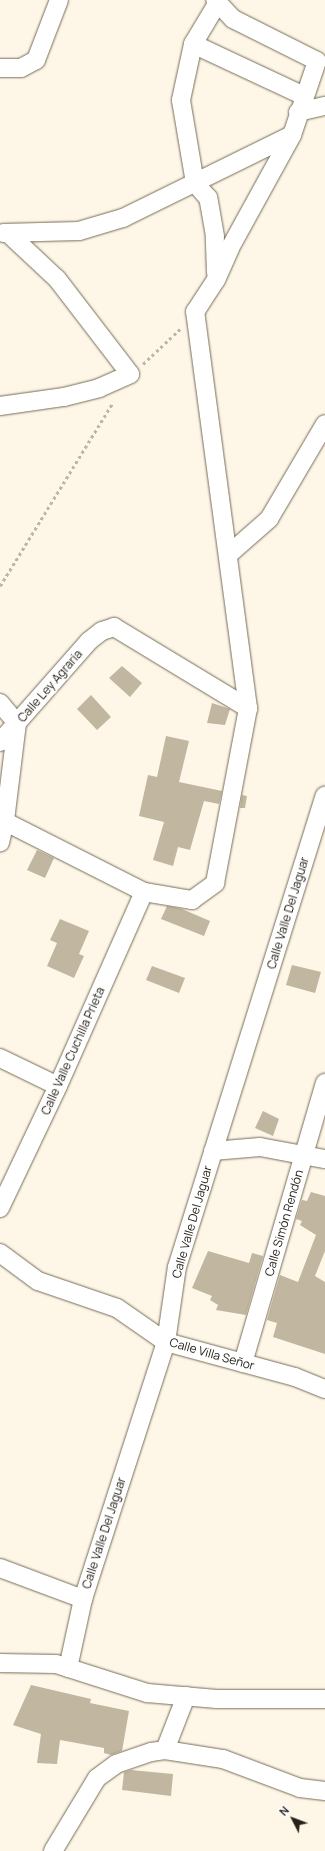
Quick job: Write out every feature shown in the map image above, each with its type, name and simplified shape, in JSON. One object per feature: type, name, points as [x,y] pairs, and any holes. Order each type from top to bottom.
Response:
[{"type":"street","points":[[0,68],[21,68],[36,60],[59,0]]},
{"type":"street","points":[[3,820],[144,892],[192,900],[215,883],[248,708],[195,312],[216,280],[230,248],[292,135],[301,104],[321,61],[244,25],[216,2],[193,44],[181,100],[195,183],[208,198],[215,236],[216,280]]},
{"type":"street","points":[[193,44],[301,104],[325,106]]},
{"type":"street","points":[[5,233],[79,231],[123,218],[292,135]]},
{"type":"street","points":[[0,406],[64,397],[99,388],[130,374],[57,279],[5,233]]},
{"type":"street","points":[[228,555],[269,519],[325,424]]},
{"type":"street","name":"Calle Ley Agraria","points":[[0,742],[89,641],[102,631],[114,627],[248,708]]},
{"type":"street","points":[[0,703],[17,723],[0,842]]},
{"type":"street","name":"Calle Valle Del Jaguar","points":[[68,1668],[83,1599],[166,1342],[176,1267],[320,827],[325,796]]},
{"type":"street","name":"Calle Valle Cuchilla Prieta","points":[[0,1208],[58,1086],[144,892]]},
{"type":"street","points":[[0,1058],[58,1086]]},
{"type":"street","name":"Calle Simón Rendón","points":[[243,1363],[325,1083]]},
{"type":"street","points":[[213,1151],[260,1147],[325,1159]]},
{"type":"street","name":"Calle Villa Señor","points":[[0,1253],[38,1281],[117,1308],[166,1342],[324,1384]]},
{"type":"street","points":[[1,1570],[83,1599]]},
{"type":"street","points":[[0,1663],[56,1664],[147,1692],[217,1699],[325,1699]]},
{"type":"street","points":[[165,1750],[186,1696]]},
{"type":"street","points":[[53,1851],[97,1778],[116,1764],[151,1752],[165,1750],[223,1759],[300,1788],[325,1791]]},
{"type":"path","points":[[130,374],[164,346],[195,312]]},
{"type":"path","points":[[0,586],[114,401]]},
{"type":"building","points":[[122,666],[142,683],[130,697],[109,678]]},
{"type":"building","points":[[91,695],[111,717],[97,730],[77,709]]},
{"type":"building","points":[[212,703],[230,709],[225,725],[207,723]]},
{"type":"building","points":[[166,736],[189,741],[179,782],[222,791],[219,804],[204,801],[190,850],[178,847],[173,866],[153,860],[164,822],[139,816],[148,775],[157,777]]},
{"type":"building","points":[[242,795],[247,796],[245,808],[240,808]]},
{"type":"building","points":[[37,850],[54,858],[45,878],[27,870]]},
{"type":"building","points":[[167,906],[182,909],[210,921],[204,936],[161,919]]},
{"type":"building","points":[[60,919],[89,931],[79,954],[84,956],[74,978],[47,966],[57,943],[50,940]]},
{"type":"building","points":[[292,965],[321,972],[315,993],[286,985]]},
{"type":"building","points":[[152,966],[185,978],[179,993],[146,980]]},
{"type":"building","points":[[263,1111],[279,1119],[273,1136],[255,1128]]},
{"type":"building","points":[[311,1192],[325,1196],[325,1251],[315,1276],[325,1282],[325,1354],[273,1337],[277,1323],[267,1320],[280,1275],[298,1282],[316,1235],[300,1225],[302,1221],[296,1219],[302,1200],[307,1201]]},
{"type":"building","points":[[208,1251],[249,1263],[252,1253],[263,1256],[246,1315],[216,1310],[218,1305],[210,1300],[212,1296],[192,1288]]},
{"type":"building","points":[[31,1685],[91,1699],[90,1703],[129,1711],[122,1751],[111,1755],[104,1753],[104,1748],[60,1740],[57,1764],[37,1763],[41,1734],[13,1725]]},
{"type":"building","points":[[131,1770],[173,1774],[171,1796],[122,1790],[124,1772]]}]
